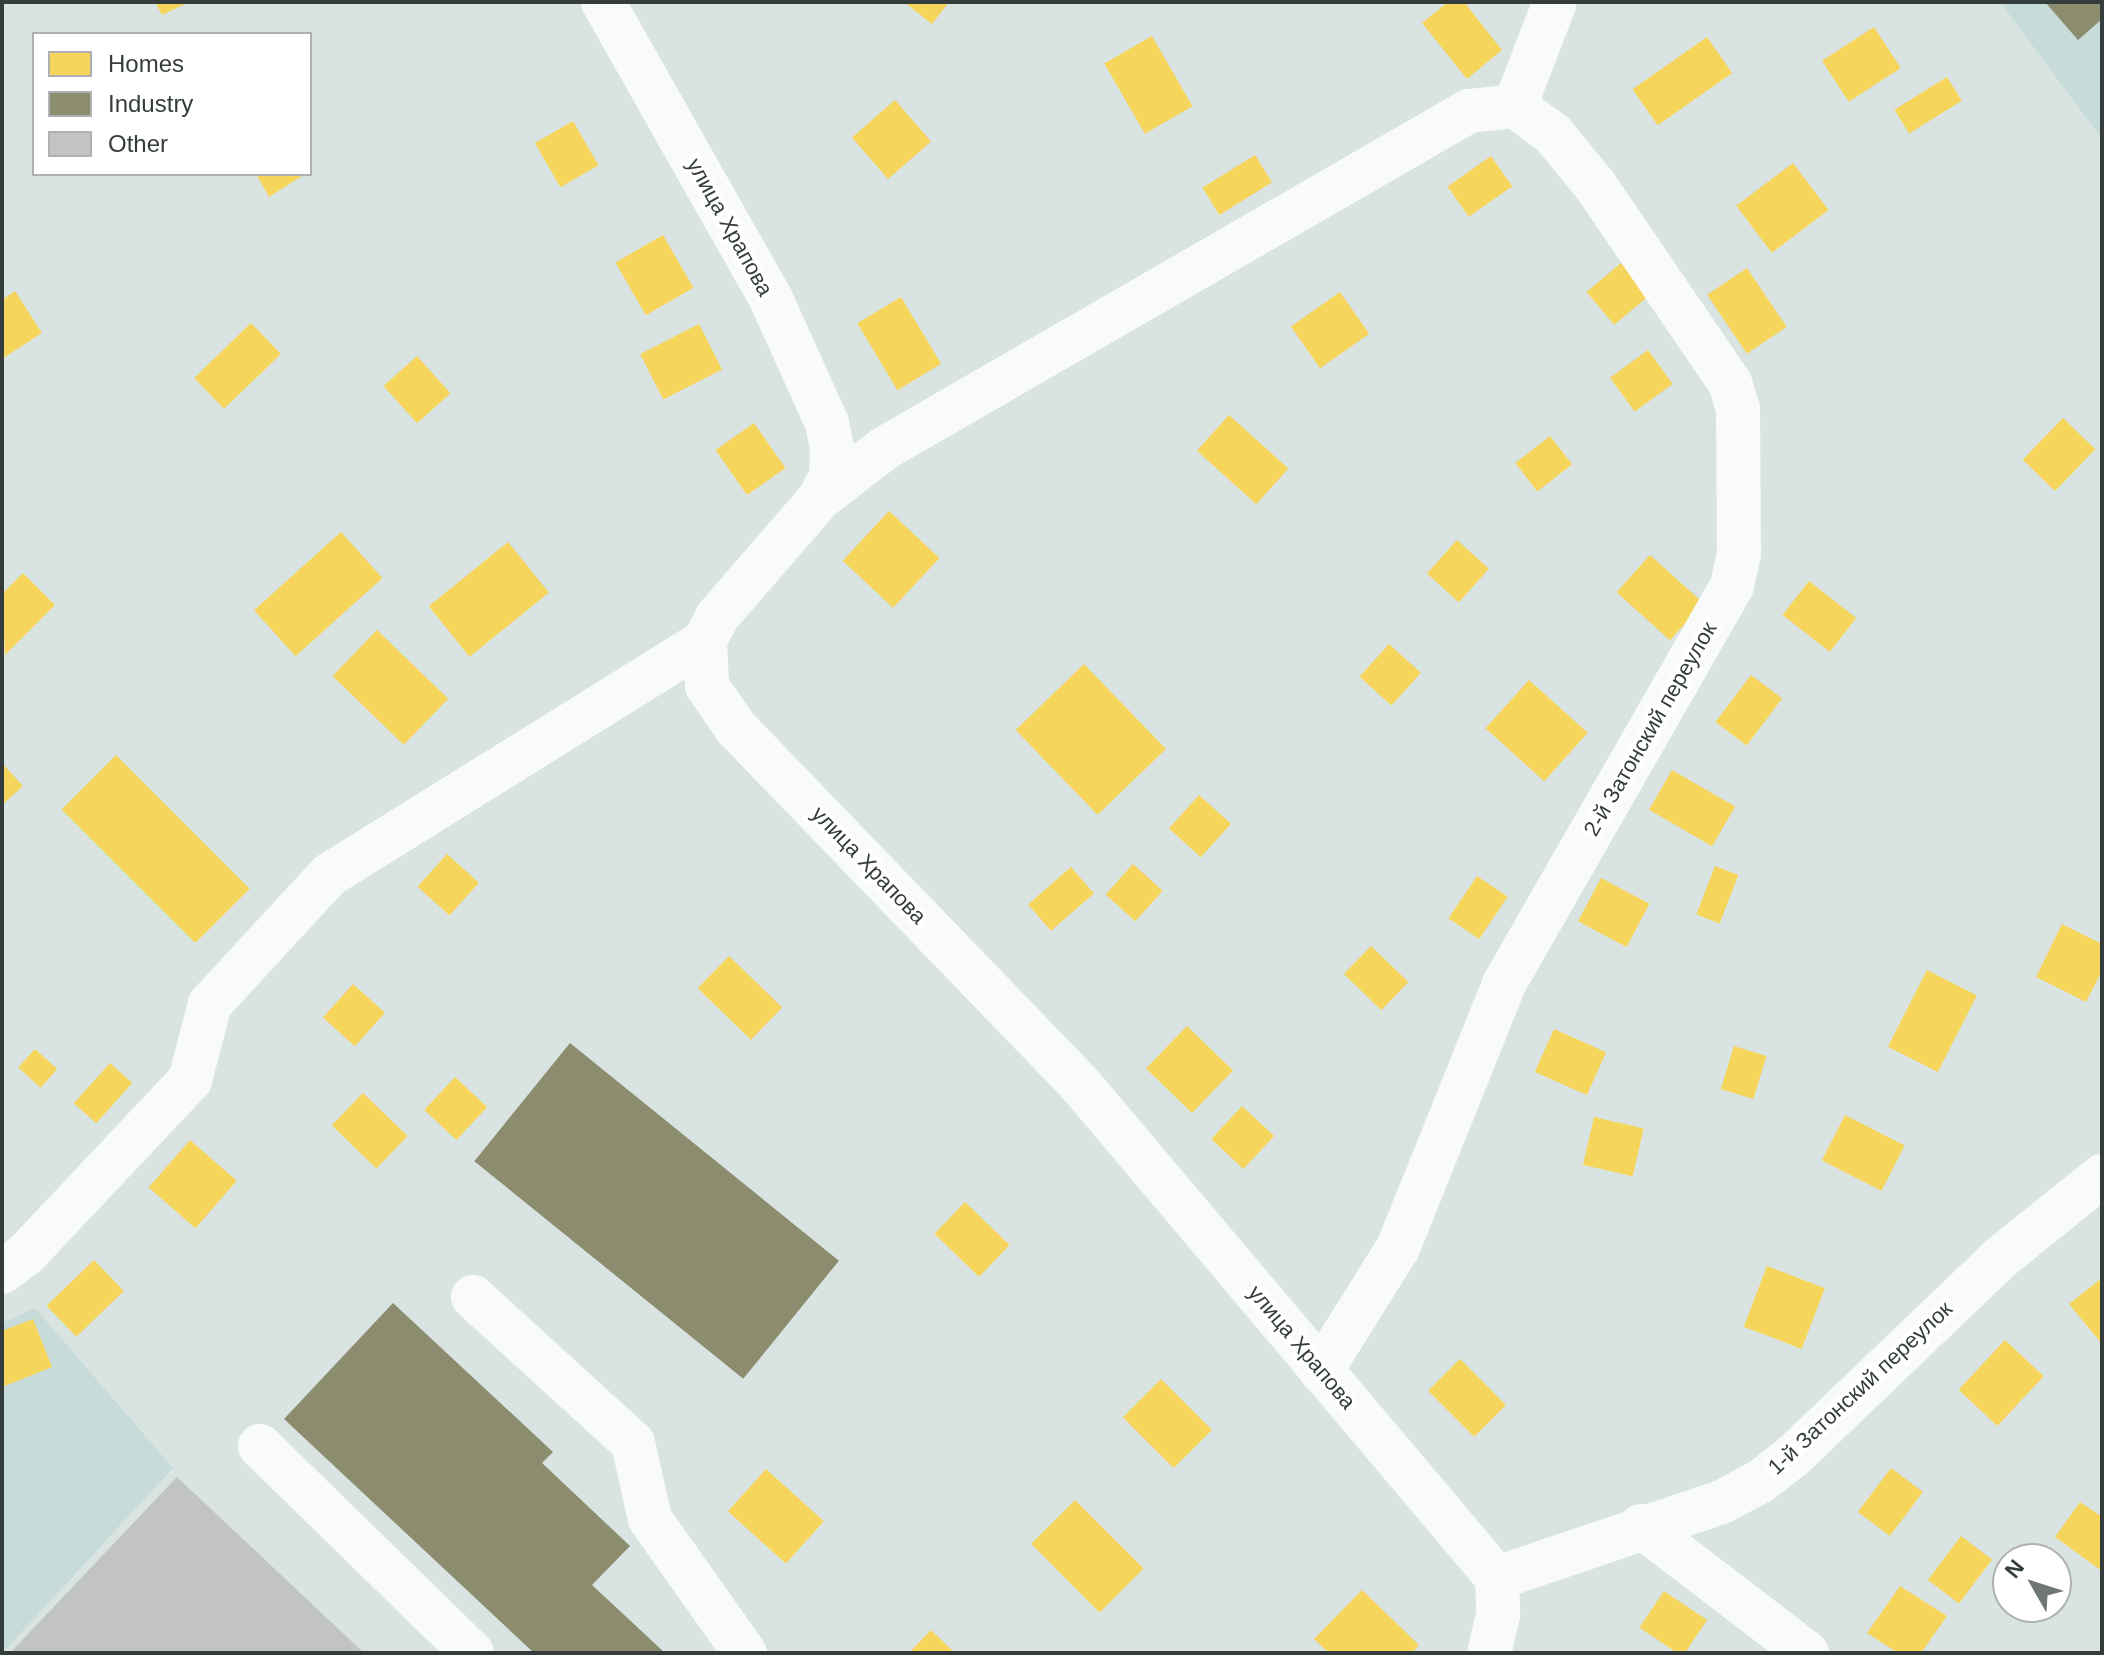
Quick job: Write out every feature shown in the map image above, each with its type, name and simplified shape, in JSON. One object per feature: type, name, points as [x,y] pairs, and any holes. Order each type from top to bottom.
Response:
[{"type":"street","name":"улица Храпова","points":[[603,2],[771,299],[827,423],[831,476],[820,498],[717,617],[705,641],[707,686],[736,728],[1079,1083],[1497,1578]]},
{"type":"street","points":[[820,498],[885,448],[1469,111],[1515,106],[1555,2]]},
{"type":"street","name":"2-й Затонский переулок","points":[[1321,1371],[1398,1248],[1504,984],[1732,586],[1739,554],[1738,409],[1730,383],[1594,184],[1553,134],[1515,106]]},
{"type":"street","points":[[2,1272],[27,1253],[190,1080],[210,1004],[329,875],[705,641]]},
{"type":"street","name":"1-й Затонский переулок","points":[[1497,1578],[1641,1526],[1722,1502],[1772,1473],[2000,1258],[2102,1176]]},
{"type":"street","points":[[473,1297],[633,1443],[650,1519],[745,1653]]},
{"type":"street","points":[[260,1446],[472,1653]]},
{"type":"street","points":[[1641,1526],[1807,1653]]},
{"type":"street","points":[[1489,1653],[1498,1615],[1497,1578]]},
{"type":"shaded area","points":[[2000,2],[2102,2],[2102,139]]},
{"type":"shaded area","points":[[35,1308],[173,1468],[2,1653],[2,1323]]},
{"type":"building: Homes","points":[[155,2],[189,2],[162,15]]},
{"type":"building: Homes","points":[[904,2],[949,2],[932,24]]},
{"type":"building: Homes","points":[[1448,2],[1464,2],[1502,50],[1467,79],[1422,23]]},
{"type":"building: Homes","points":[[1874,27],[1901,68],[1849,102],[1822,61]]},
{"type":"building: Homes","points":[[1152,36],[1192,106],[1145,134],[1104,64]]},
{"type":"building: Homes","points":[[1707,37],[1732,73],[1658,125],[1632,89]]},
{"type":"building: Homes","points":[[1947,77],[1962,101],[1909,134],[1894,110]]},
{"type":"building: Homes","points":[[895,100],[931,142],[888,179],[852,137]]},
{"type":"building: Homes","points":[[573,121],[598,165],[560,187],[535,143]]},
{"type":"building: Homes","points":[[1255,155],[1272,182],[1219,215],[1202,188]]},
{"type":"building: Homes","points":[[1491,156],[1512,186],[1469,217],[1448,186]]},
{"type":"building: Homes","points":[[1793,163],[1829,210],[1772,253],[1736,206]]},
{"type":"building: Homes","points":[[257,176],[302,176],[269,197]]},
{"type":"building: Homes","points":[[663,235],[694,288],[646,315],[615,262]]},
{"type":"building: Homes","points":[[1621,263],[1649,296],[1614,325],[1587,292]]},
{"type":"building: Homes","points":[[1747,268],[1787,327],[1747,354],[1707,295]]},
{"type":"building: Homes","points":[[15,291],[42,333],[2,359],[2,300]]},
{"type":"building: Homes","points":[[1340,292],[1369,334],[1320,368],[1291,326]]},
{"type":"building: Homes","points":[[901,297],[941,364],[897,390],[857,323]]},
{"type":"building: Homes","points":[[251,323],[281,354],[224,409],[194,378]]},
{"type":"building: Homes","points":[[699,324],[722,369],[663,399],[640,354]]},
{"type":"building: Homes","points":[[1648,350],[1673,384],[1635,412],[1610,378]]},
{"type":"building: Homes","points":[[417,356],[450,393],[417,423],[384,386]]},
{"type":"building: Homes","points":[[1229,415],[1288,469],[1256,504],[1197,451]]},
{"type":"building: Homes","points":[[2063,418],[2095,449],[2055,491],[2023,460]]},
{"type":"building: Homes","points":[[754,423],[786,468],[747,495],[715,450]]},
{"type":"building: Homes","points":[[1550,436],[1572,464],[1537,491],[1515,463]]},
{"type":"building: Homes","points":[[889,511],[939,558],[893,608],[843,561]]},
{"type":"building: Homes","points":[[341,532],[382,578],[296,656],[254,610]]},
{"type":"building: Homes","points":[[1457,540],[1489,569],[1459,602],[1427,573]]},
{"type":"building: Homes","points":[[508,542],[549,593],[470,657],[429,606]]},
{"type":"building: Homes","points":[[1650,555],[1704,603],[1670,640],[1617,592]]},
{"type":"building: Homes","points":[[23,573],[55,605],[5,655],[2,594]]},
{"type":"building: Homes","points":[[1809,581],[1856,618],[1830,652],[1783,615]]},
{"type":"building: Homes","points":[[377,630],[448,699],[404,745],[333,676]]},
{"type":"building: Homes","points":[[1389,644],[1421,673],[1392,705],[1360,677]]},
{"type":"building: Homes","points":[[1084,664],[1166,749],[1098,815],[1016,730]]},
{"type":"building: Homes","points":[[1751,675],[1782,698],[1747,746],[1715,722]]},
{"type":"building: Homes","points":[[1529,680],[1588,733],[1544,781],[1486,728]]},
{"type":"building: Homes","points":[[116,755],[250,889],[195,943],[62,809]]},
{"type":"building: Homes","points":[[2,763],[23,786],[2,805]]},
{"type":"building: Homes","points":[[1672,770],[1735,806],[1712,846],[1649,810]]},
{"type":"building: Homes","points":[[1199,795],[1231,824],[1201,857],[1169,828]]},
{"type":"building: Homes","points":[[447,854],[479,883],[450,915],[418,887]]},
{"type":"building: Homes","points":[[1133,864],[1163,891],[1135,921],[1106,894]]},
{"type":"building: Homes","points":[[1715,866],[1738,875],[1720,924],[1696,915]]},
{"type":"building: Homes","points":[[1071,867],[1094,893],[1051,931],[1028,904]]},
{"type":"building: Homes","points":[[1477,876],[1508,897],[1479,939],[1448,918]]},
{"type":"building: Homes","points":[[1601,878],[1650,904],[1627,947],[1578,921]]},
{"type":"building: Homes","points":[[2062,924],[2102,944],[2102,971],[2086,1002],[2036,977]]},
{"type":"building: Homes","points":[[1371,946],[1408,982],[1381,1010],[1344,974]]},
{"type":"building: Homes","points":[[729,956],[782,1007],[751,1040],[698,988]]},
{"type":"building: Homes","points":[[1927,970],[1977,995],[1938,1072],[1888,1047]]},
{"type":"building: Homes","points":[[353,984],[385,1013],[355,1046],[323,1017]]},
{"type":"building: Homes","points":[[1187,1026],[1233,1070],[1192,1113],[1146,1068]]},
{"type":"building: Homes","points":[[1554,1029],[1606,1052],[1587,1095],[1535,1072]]},
{"type":"building: Homes","points":[[1734,1046],[1767,1056],[1753,1099],[1721,1089]]},
{"type":"building: Homes","points":[[35,1049],[57,1069],[41,1088],[18,1068]]},
{"type":"building: Homes","points":[[110,1063],[132,1083],[96,1123],[74,1103]]},
{"type":"building: Homes","points":[[455,1077],[487,1107],[456,1140],[424,1110]]},
{"type":"building: Homes","points":[[363,1093],[408,1136],[376,1168],[332,1125]]},
{"type":"building: Homes","points":[[1242,1106],[1274,1136],[1243,1169],[1211,1139]]},
{"type":"building: Homes","points":[[1845,1115],[1905,1145],[1882,1191],[1822,1160]]},
{"type":"building: Homes","points":[[1594,1117],[1644,1128],[1633,1176],[1583,1165]]},
{"type":"building: Homes","points":[[190,1140],[237,1181],[195,1228],[149,1188]]},
{"type":"building: Homes","points":[[965,1202],[1010,1245],[979,1277],[934,1234]]},
{"type":"building: Homes","points":[[94,1260],[124,1291],[76,1337],[47,1306]]},
{"type":"building: Homes","points":[[1767,1266],[1825,1288],[1802,1349],[1744,1327]]},
{"type":"building: Homes","points":[[2102,1278],[2102,1344],[2069,1304]]},
{"type":"building: Homes","points":[[33,1319],[52,1367],[2,1387],[2,1331]]},
{"type":"building: Homes","points":[[2005,1340],[2044,1376],[1997,1426],[1959,1390]]},
{"type":"building: Homes","points":[[1460,1359],[1506,1405],[1474,1437],[1428,1391]]},
{"type":"building: Homes","points":[[1161,1379],[1212,1430],[1174,1468],[1123,1417]]},
{"type":"building: Homes","points":[[1891,1468],[1923,1492],[1890,1536],[1858,1512]]},
{"type":"building: Homes","points":[[766,1469],[824,1521],[786,1564],[728,1511]]},
{"type":"building: Homes","points":[[1075,1500],[1144,1569],[1100,1612],[1031,1544]]},
{"type":"building: Homes","points":[[2080,1502],[2102,1517],[2102,1571],[2072,1549],[2072,1543],[2063,1543],[2055,1537]]},
{"type":"building: Homes","points":[[1961,1536],[1992,1560],[1959,1603],[1928,1580]]},
{"type":"building: Homes","points":[[1900,1586],[1947,1616],[1921,1653],[1898,1653],[1867,1633]]},
{"type":"building: Homes","points":[[1362,1590],[1419,1645],[1412,1653],[1329,1653],[1314,1639]]},
{"type":"building: Homes","points":[[1664,1591],[1707,1620],[1685,1653],[1677,1653],[1639,1627]]},
{"type":"building: Homes","points":[[931,1630],[955,1653],[909,1653]]},
{"type":"building: Industry","points":[[2045,2],[2102,2],[2102,19],[2078,40]]},
{"type":"building: Industry","points":[[570,1043],[839,1261],[743,1379],[474,1161]]},
{"type":"building: Industry","points":[[393,1303],[553,1452],[542,1463],[630,1546],[592,1585],[665,1653],[534,1653],[284,1419]]},
{"type":"building: Other","points":[[177,1477],[364,1653],[10,1653]]}]
